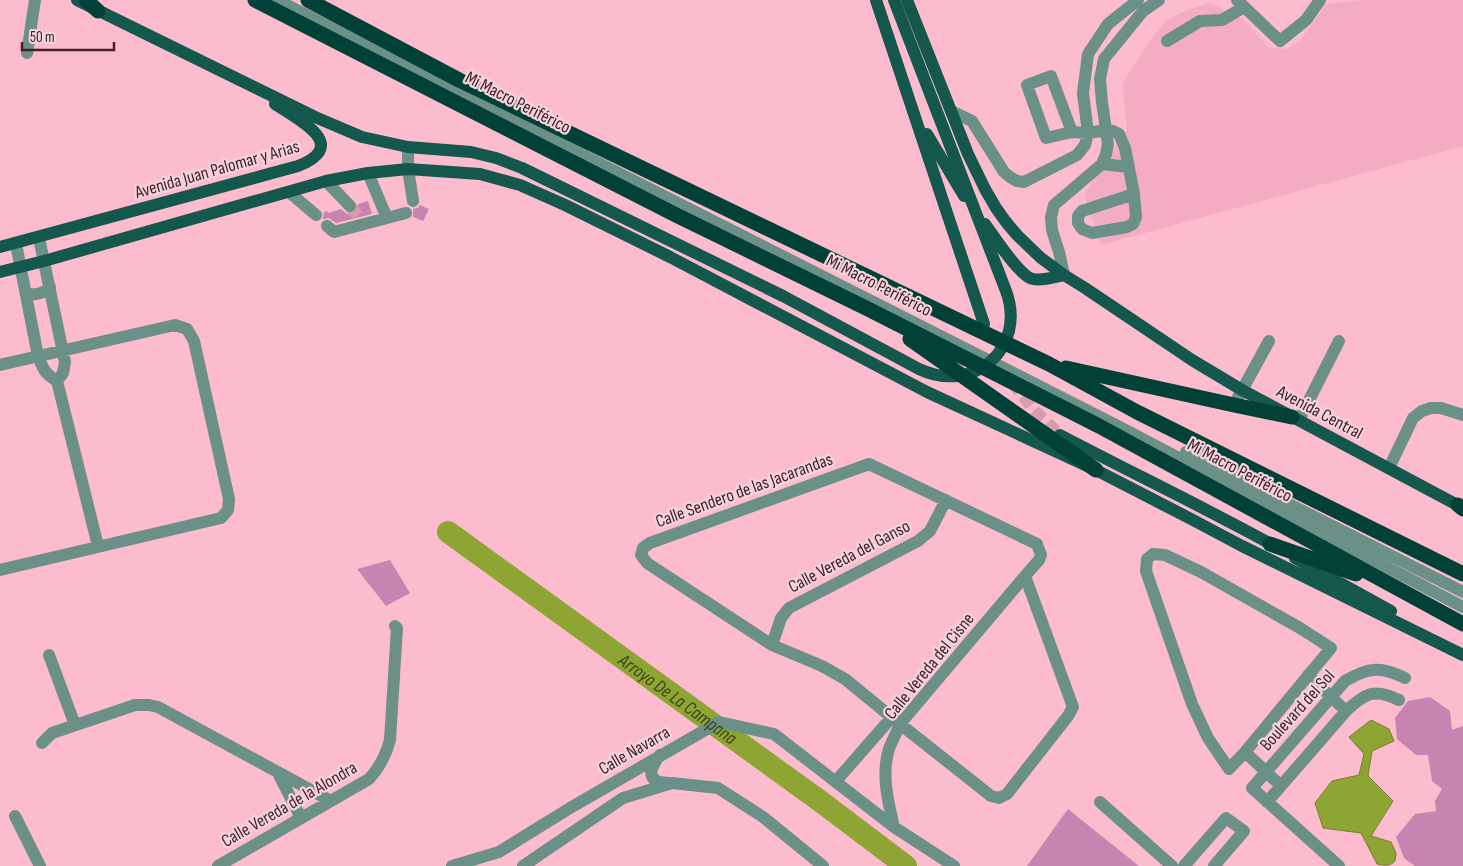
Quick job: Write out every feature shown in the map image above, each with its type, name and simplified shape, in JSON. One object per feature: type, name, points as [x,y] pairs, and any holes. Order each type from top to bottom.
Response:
[{"type":"highway","points":[[86,0],[98,11]]},
{"type":"highway","points":[[255,0],[676,215],[1108,430],[1463,624]]},
{"type":"highway","points":[[308,0],[459,80],[1049,364],[1137,412],[1463,574]]},
{"type":"highway","points":[[866,308],[1096,470]]},
{"type":"highway","points":[[1049,364],[1295,418]]},
{"type":"highway","points":[[1270,544],[1357,575],[1446,615]]},
{"type":"main road","points":[[77,0],[315,117],[362,136],[408,148],[471,152],[496,158],[522,168],[783,296],[928,373],[945,377],[962,376],[978,370],[998,354],[1006,340],[1011,325],[1010,300],[894,0]]},
{"type":"main road","points":[[876,0],[984,324]]},
{"type":"main road","name":"Avenida Central","points":[[908,0],[976,170],[996,208],[1028,247],[1064,275],[1192,360],[1242,390],[1461,507]]},
{"type":"main road","name":"Avenida Juan Palomar y Arias","points":[[0,247],[39,238],[298,166],[309,162],[317,156],[321,149],[321,141],[315,131],[229,74]]},
{"type":"main road","points":[[913,110],[959,190],[1019,270],[1031,278],[1045,279],[1064,275]]},
{"type":"main road","points":[[0,272],[21,268],[326,181],[368,172],[408,169],[480,174],[520,185],[670,257],[927,392],[1096,470],[1242,546],[1463,655]]},
{"type":"main road","points":[[1060,435],[1135,475],[1170,490],[1270,544],[1423,629],[1463,655]]},
{"type":"street","points":[[27,53],[35,0]]},
{"type":"street","name":"Mi Macro Periférico","points":[[277,0],[1118,426],[1463,606]]},
{"type":"street","name":"Mi Macro Periférico","points":[[291,0],[443,79],[634,172],[1463,592]]},
{"type":"street","points":[[951,111],[972,121],[1004,172],[1017,181],[1024,182],[1077,155],[1085,145],[1088,133],[1083,92],[1088,54],[1108,24],[1138,0]]},
{"type":"street","points":[[1064,275],[1050,217],[1054,205],[1102,164],[1108,144],[1100,80],[1104,59],[1143,11],[1158,0]]},
{"type":"street","points":[[1167,41],[1200,22],[1222,20],[1241,3],[1280,41],[1306,20],[1320,0]]},
{"type":"street","points":[[1072,132],[1051,76],[1027,85],[1046,138],[1072,132],[1088,133],[1106,130],[1119,134],[1125,148],[1134,194],[1136,217],[1133,224],[1127,227],[1092,232],[1082,230],[1078,223],[1078,216],[1082,211],[1134,194]]},
{"type":"street","points":[[408,148],[408,169],[413,201]]},
{"type":"street","points":[[1102,164],[1130,166]]},
{"type":"street","points":[[368,172],[387,218]]},
{"type":"street","points":[[326,181],[350,206]]},
{"type":"street","points":[[289,192],[316,215]]},
{"type":"street","points":[[327,226],[334,232],[363,222],[406,213]]},
{"type":"street","points":[[39,238],[64,351],[63,373],[57,381]]},
{"type":"street","points":[[16,244],[38,356],[43,369],[57,381],[98,546]]},
{"type":"street","points":[[26,294],[40,294],[50,287]]},
{"type":"street","points":[[0,366],[175,325],[187,329],[194,341],[229,499],[228,510],[221,518],[0,570]]},
{"type":"street","points":[[1234,405],[1269,341]]},
{"type":"street","points":[[1295,418],[1339,341]]},
{"type":"street","points":[[1389,468],[1413,418],[1422,411],[1431,408],[1441,408],[1463,415]]},
{"type":"street","name":"Calle Sendero de las Jacarandas","points":[[1026,576],[1072,707],[1068,716],[1007,794],[999,798],[991,796],[845,680],[822,666],[772,645],[647,563],[641,554],[643,548],[650,543],[869,464],[1036,544]]},
{"type":"street","name":"Calle Vereda del Ganso","points":[[772,645],[781,618],[789,608],[918,541],[930,531],[946,500]]},
{"type":"street","name":"Calle Vereda del Cisne","points":[[836,781],[896,720],[1040,560],[1041,555],[1036,544]]},
{"type":"street","points":[[1154,554],[1165,555],[1187,565],[1292,623],[1331,648],[1245,752],[1229,769],[1208,738],[1192,704],[1146,571],[1147,560],[1154,554]]},
{"type":"street","name":"Calle Vereda de la Alondra","points":[[218,866],[369,779],[376,772],[387,752],[390,740],[397,628],[395,626]]},
{"type":"street","points":[[49,655],[75,725]]},
{"type":"street","name":"Boulevard del Sol","points":[[1399,700],[1386,694],[1373,693],[1358,699],[1268,802],[1252,788],[1345,681],[1358,674],[1372,670],[1389,670],[1405,678]]},
{"type":"street","points":[[1308,675],[1346,711]]},
{"type":"street","points":[[42,743],[52,733],[135,705],[149,705],[158,707],[331,801]]},
{"type":"street","name":"Calle Vereda del Cisne","points":[[894,827],[885,771],[896,720]]},
{"type":"street","name":"Calle Navarra","points":[[452,866],[499,852],[570,808],[714,725],[774,734],[894,827],[954,866]]},
{"type":"street","points":[[1245,752],[1281,786]]},
{"type":"street","points":[[660,755],[652,766],[651,772],[654,779],[658,782],[672,783]]},
{"type":"street","points":[[278,773],[302,818]]},
{"type":"street","name":"Calle Navarra","points":[[524,866],[623,798],[672,783],[718,788],[763,817],[823,866]]},
{"type":"street","points":[[1100,802],[1172,866]]},
{"type":"street","points":[[1268,802],[1339,866]]},
{"type":"street","points":[[15,816],[40,866]]},
{"type":"street","points":[[1184,866],[1226,818],[1244,831],[1214,866]]},
{"type":"shaded area","points":[[1364,0],[1463,0],[1463,146],[1101,245],[1084,194],[1127,129],[1122,84],[1151,39],[1167,20],[1187,10],[1210,3],[1243,19],[1269,48],[1285,49],[1299,42],[1326,4]]},
{"type":"shaded area","points":[[1371,720],[1389,729],[1394,741],[1372,751],[1368,776],[1393,801],[1371,836],[1391,842],[1396,853],[1395,861],[1387,865],[1377,864],[1361,833],[1323,828],[1315,803],[1332,781],[1359,775],[1364,754],[1349,737]]},
{"type":"building","points":[[368,201],[372,214],[336,223],[329,218],[323,219],[324,212],[327,211],[328,213],[341,209],[347,214],[352,214],[358,209],[358,204]]},
{"type":"building","points":[[420,205],[429,209],[423,221],[413,217],[413,209],[418,208]]},
{"type":"building","points":[[390,560],[410,593],[386,606],[357,569]]},
{"type":"building","points":[[1430,697],[1450,711],[1452,730],[1463,726],[1463,866],[1415,866],[1404,858],[1396,837],[1415,814],[1436,811],[1435,801],[1442,789],[1432,781],[1428,755],[1416,755],[1397,739],[1395,718],[1408,701]]},
{"type":"building","points":[[1068,809],[1139,866],[1027,866]]},
{"type":"waterway","name":"Arroyo De La Campana","points":[[448,532],[820,801],[906,866]]},
{"type":"tunnel","points":[[350,206],[361,220]]},
{"type":"tunnel","points":[[1012,382],[1034,410],[1060,435]]}]
